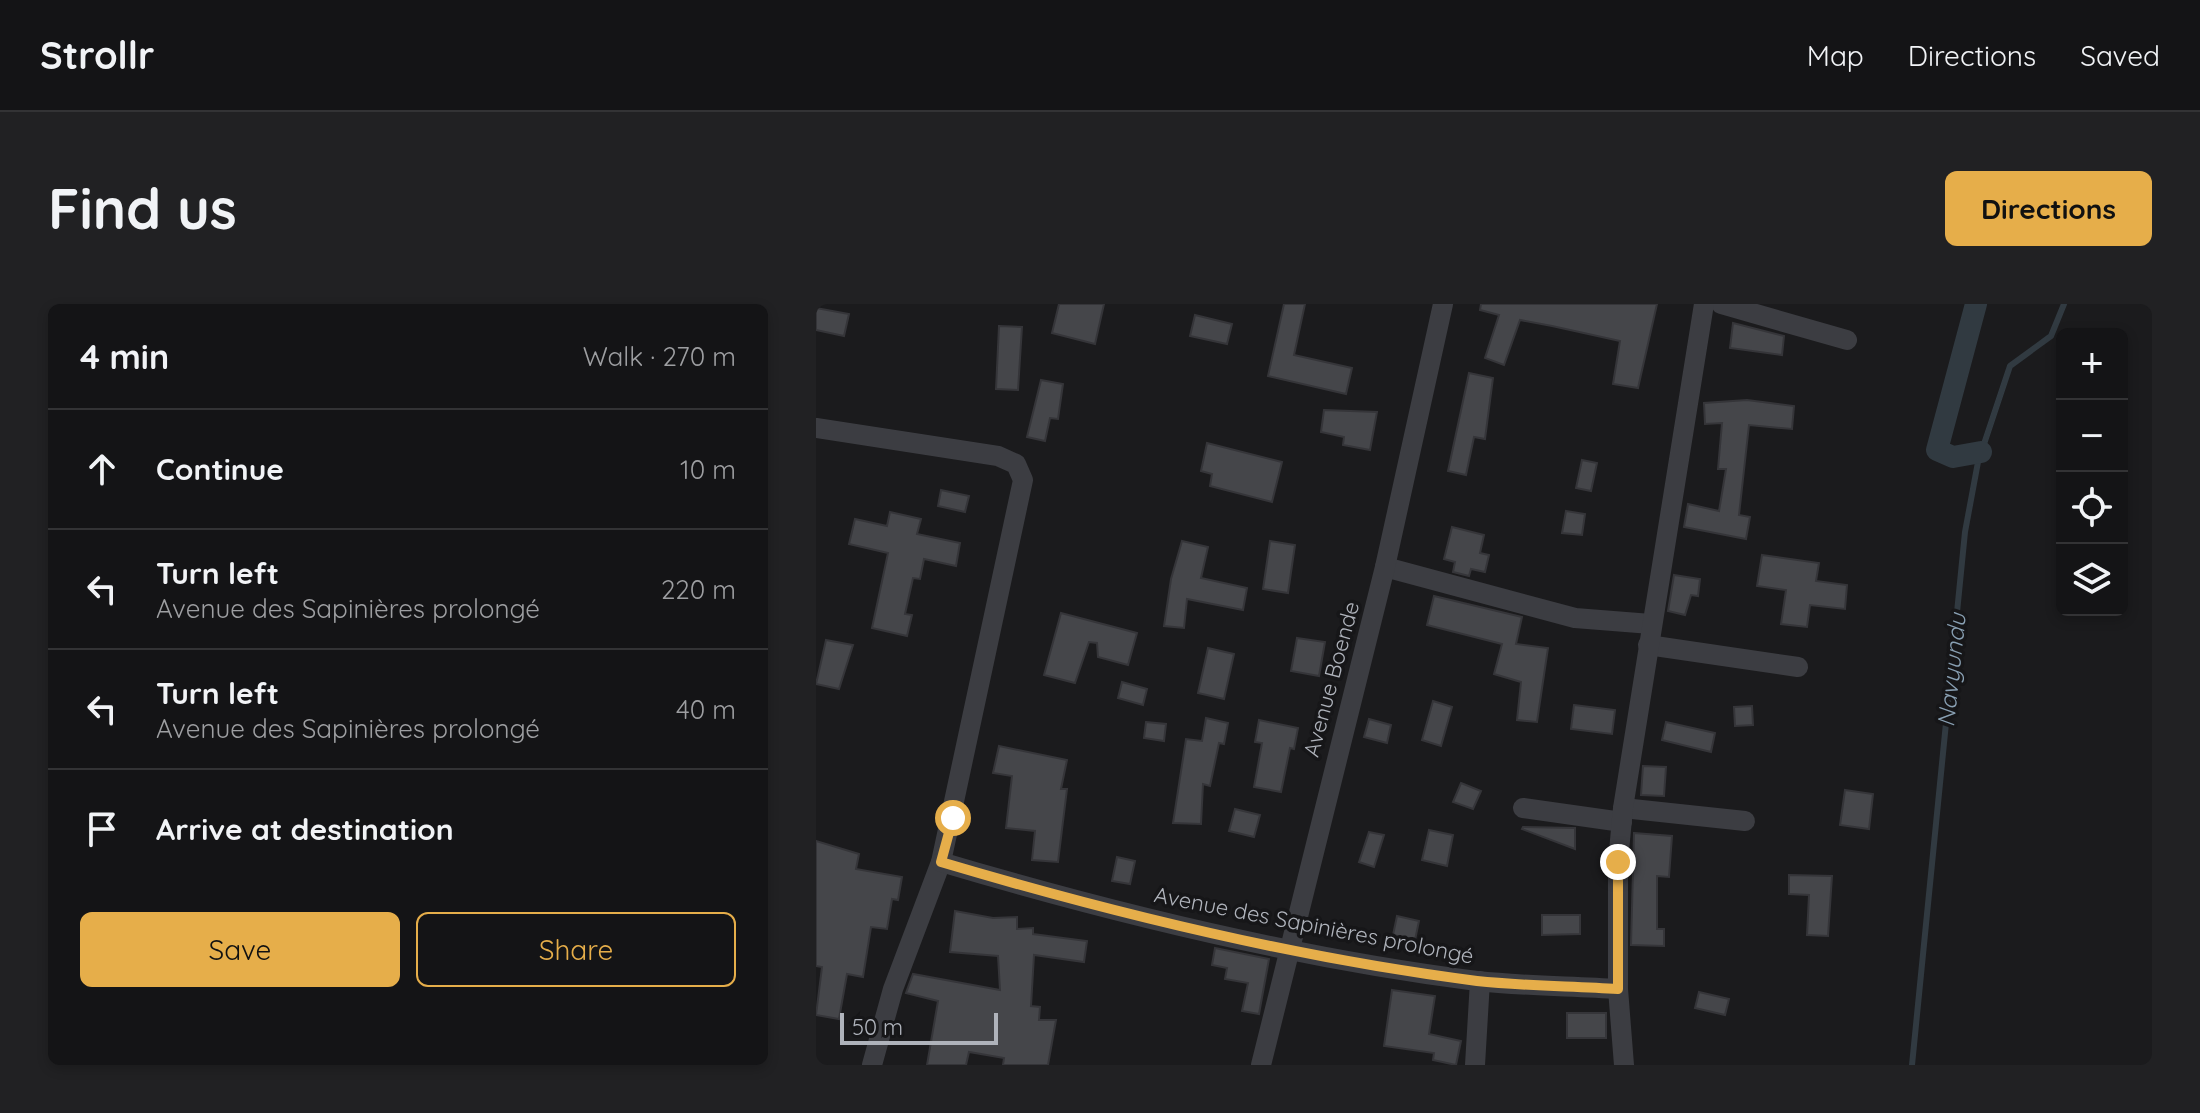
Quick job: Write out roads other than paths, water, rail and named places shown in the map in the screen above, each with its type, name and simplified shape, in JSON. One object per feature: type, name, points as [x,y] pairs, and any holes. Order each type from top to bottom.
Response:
[{"type":"street","name":"Avenue Boende","points":[[1261,1065],[1385,567],[1443,304]]},
{"type":"street","points":[[1624,1065],[1618,989],[1618,862],[1651,624],[1704,304]]},
{"type":"street","points":[[1721,304],[1847,340]]},
{"type":"street","points":[[816,428],[998,456],[1016,464],[1021,471],[1024,491],[941,862],[898,976],[872,1065]]},
{"type":"street","points":[[1385,567],[1575,618],[1651,624]]},
{"type":"street","points":[[1648,645],[1798,667]]},
{"type":"street","points":[[1523,808],[1745,821]]},
{"type":"street","name":"Avenue des Sapinières prolongé","points":[[941,862],[1155,920],[1288,949],[1480,981],[1618,989]]},
{"type":"street","points":[[1475,1065],[1480,981]]},
{"type":"waterway","points":[[1976,304],[1937,450],[1953,457],[1981,452]]},
{"type":"waterway","name":"Navyundu","points":[[1912,1065],[1965,532],[1978,462],[2010,366],[2051,336],[2064,304]]}]
